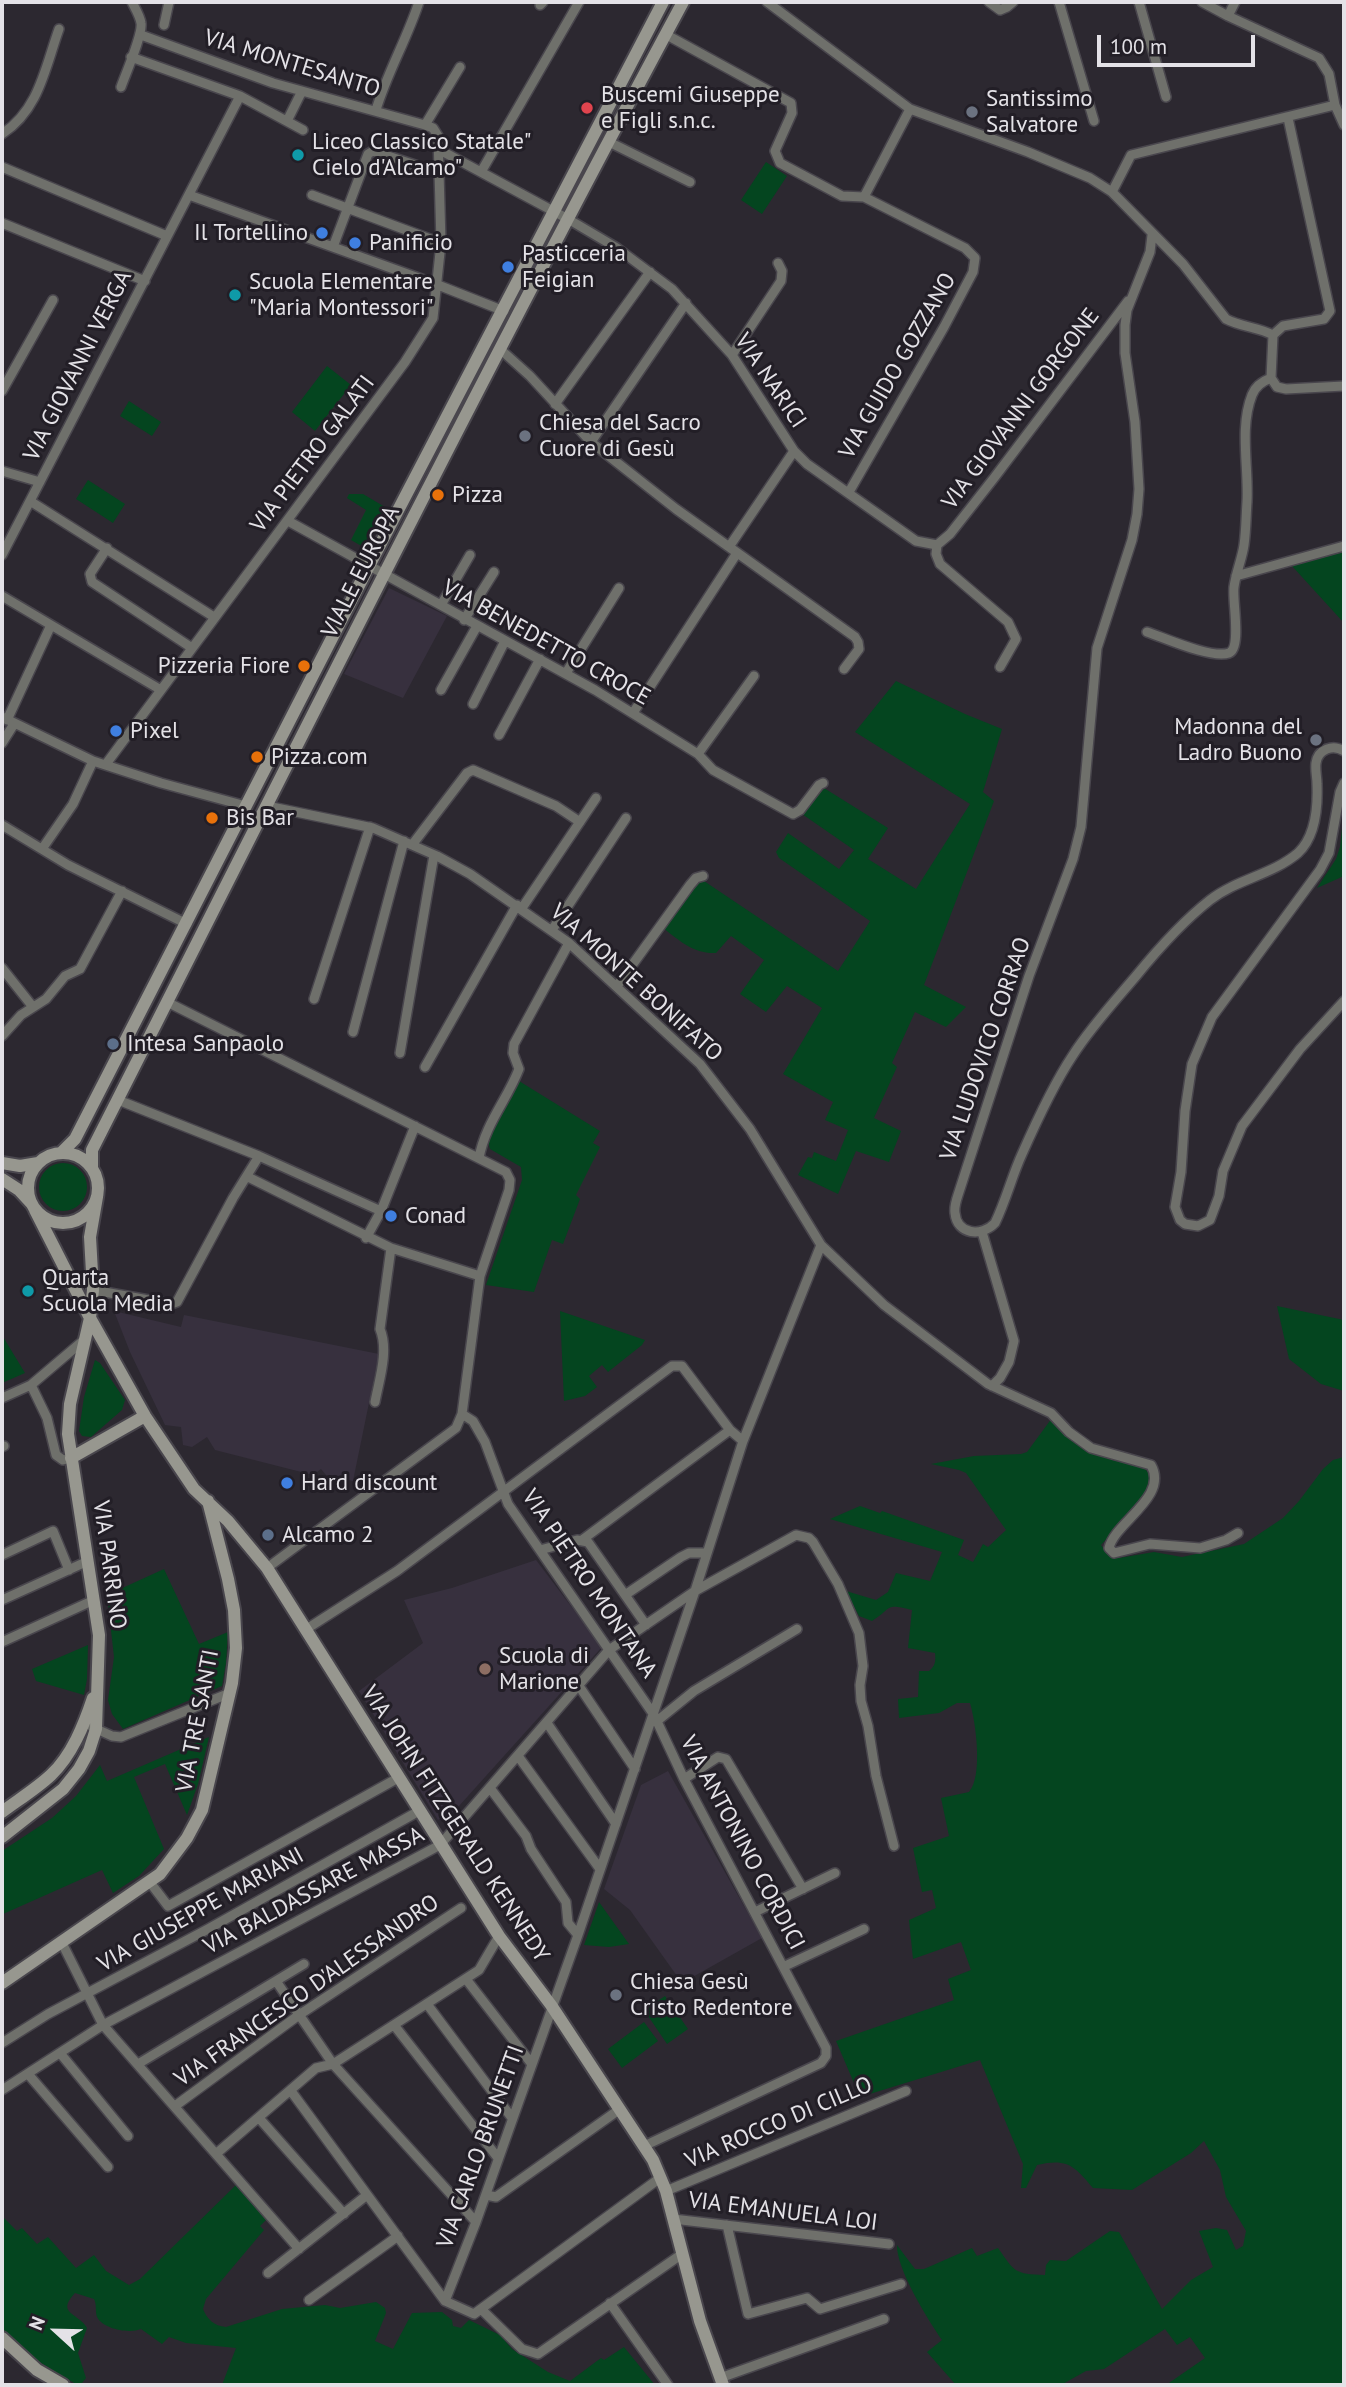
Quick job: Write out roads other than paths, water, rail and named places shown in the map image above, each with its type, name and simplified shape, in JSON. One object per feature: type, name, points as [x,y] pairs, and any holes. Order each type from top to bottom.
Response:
[{"type":"street","points":[[121,87],[141,35],[141,22],[132,2]]},
{"type":"street","points":[[164,25],[169,2]]},
{"type":"street","points":[[376,110],[384,81],[395,63],[419,2]]},
{"type":"street","points":[[481,172],[579,2]]},
{"type":"street","name":"VIALE EUROPA","points":[[61,1153],[75,1139],[663,2]]},
{"type":"street","name":"VIALE EUROPA","points":[[92,1167],[92,1150],[384,574],[683,2]]},
{"type":"street","points":[[766,2],[910,109],[1028,152],[1090,178],[1112,192],[1183,264],[1226,319],[1273,335]]},
{"type":"street","points":[[989,2],[1000,10],[1013,2]]},
{"type":"street","points":[[1059,2],[1094,121]]},
{"type":"street","points":[[1139,2],[1166,97]]},
{"type":"street","points":[[1202,2],[1319,58],[1329,74],[1335,105],[1344,125]]},
{"type":"street","points":[[1228,16],[1235,2]]},
{"type":"street","points":[[2,134],[29,111],[41,86],[59,29]]},
{"type":"street","points":[[665,34],[791,103],[792,113],[776,146],[777,160],[842,196],[864,197],[910,109]]},
{"type":"street","name":"VIA MONTESANTO","points":[[141,35],[229,68],[429,127]]},
{"type":"street","points":[[131,57],[240,96],[303,130]]},
{"type":"street","points":[[429,127],[460,67]]},
{"type":"street","points":[[287,121],[302,91]]},
{"type":"street","name":"VIA GIOVANNI VERGA","points":[[2,555],[5,541],[30,501],[240,96]]},
{"type":"street","points":[[1112,192],[1131,155],[1335,105]]},
{"type":"street","points":[[1287,118],[1330,311],[1329,316],[1324,319],[1283,326],[1273,335],[1271,378],[1277,387],[1286,389],[1344,386]]},
{"type":"street","name":"VIA PIETRO GALATI","points":[[106,764],[405,362],[433,318],[441,243],[438,136],[429,127]]},
{"type":"street","points":[[609,142],[690,182]]},
{"type":"street","name":"VIA NARICI","points":[[438,149],[568,219],[650,272],[685,303],[732,355],[794,451],[807,464],[916,541],[937,545]]},
{"type":"street","points":[[333,247],[368,153],[373,151],[439,173]]},
{"type":"street","points":[[2,167],[167,236]]},
{"type":"street","points":[[189,195],[504,311]]},
{"type":"street","points":[[312,195],[441,243]]},
{"type":"street","name":"VIA GUIDO GOZZANO","points":[[849,492],[944,327],[976,263],[969,251],[864,197]]},
{"type":"street","points":[[2,223],[145,281]]},
{"type":"street","name":"VIA LUDOVICO CORRAO","points":[[982,1232],[970,1232],[963,1228],[958,1223],[954,1210],[1029,976],[1073,859],[1081,827],[1097,648],[1138,514],[1135,422],[1125,353],[1125,325],[1133,293],[1150,252],[1152,235]]},
{"type":"street","points":[[732,355],[781,281],[782,271],[778,263]]},
{"type":"street","points":[[555,404],[650,272]]},
{"type":"street","name":"VIA GIOVANNI GORGONE","points":[[937,545],[950,534],[994,478],[1133,293]]},
{"type":"street","points":[[2,391],[53,300]]},
{"type":"street","points":[[591,442],[685,303]]},
{"type":"street","points":[[500,349],[530,376],[591,442],[676,509],[857,639],[859,649],[844,669]]},
{"type":"street","points":[[1147,632],[1206,652],[1228,653],[1234,650],[1237,644],[1233,612],[1236,576],[1244,546],[1247,424],[1251,396],[1256,387],[1271,378]]},
{"type":"street","points":[[633,713],[794,451]]},
{"type":"street","points":[[2,471],[40,481]]},
{"type":"street","points":[[30,501],[214,617]]},
{"type":"street","name":"VIA BENEDETTO CROCE","points":[[288,521],[464,620],[566,673],[698,754],[713,769],[793,814],[800,810],[823,783]]},
{"type":"street","points":[[937,545],[936,554],[940,565],[1012,628],[1015,645],[1000,667]]},
{"type":"street","points":[[1236,576],[1344,545]]},
{"type":"street","points":[[107,548],[90,574],[92,582],[192,648]]},
{"type":"street","points":[[441,606],[470,555]]},
{"type":"street","points":[[464,620],[494,572]]},
{"type":"street","points":[[566,673],[619,588]]},
{"type":"street","points":[[2,596],[161,690]]},
{"type":"street","points":[[2,743],[8,721],[51,625]]},
{"type":"street","points":[[441,690],[477,626]]},
{"type":"street","points":[[473,704],[505,641]]},
{"type":"street","points":[[499,735],[540,659]]},
{"type":"street","points":[[698,754],[754,676]]},
{"type":"street","points":[[8,721],[93,761],[246,806]]},
{"type":"street","points":[[992,1386],[1009,1362],[1014,1341],[982,1232],[995,1223],[1021,1155],[1072,1056],[1092,1028],[1158,950],[1208,902],[1230,886],[1274,869],[1297,853],[1310,838],[1315,824],[1318,756],[1328,748],[1344,751]]},
{"type":"street","points":[[42,849],[72,804],[93,761]]},
{"type":"street","points":[[353,1032],[408,843],[467,774],[473,769],[556,806],[580,822]]},
{"type":"street","points":[[1344,783],[1329,853],[1320,870],[1212,1017],[1192,1064],[1175,1208],[1180,1220],[1185,1224],[1198,1226],[1210,1220],[1219,1196],[1223,1171],[1242,1126],[1300,1049],[1344,1001]]},
{"type":"street","points":[[425,1067],[520,906],[596,798]]},
{"type":"street","name":"VIA MONTE BONIFATO","points":[[267,806],[370,827],[435,855],[520,906],[569,943],[700,1064],[718,1084],[750,1129],[821,1245],[884,1305],[992,1386],[1051,1413],[1069,1432],[1091,1448],[1122,1458],[1144,1461],[1153,1467],[1154,1479],[1146,1499],[1110,1544],[1114,1553],[1159,1544],[1200,1548],[1238,1533]]},
{"type":"street","points":[[552,930],[626,818]]},
{"type":"street","points":[[2,825],[68,865],[187,924]]},
{"type":"street","points":[[314,999],[370,827]]},
{"type":"street","points":[[400,1053],[435,855]]},
{"type":"street","points":[[617,986],[690,885],[696,878],[703,876]]},
{"type":"street","points":[[2,1036],[21,1015],[46,999],[65,976],[80,970],[122,891]]},
{"type":"street","points":[[479,1158],[491,1121],[519,1069],[513,1053],[514,1044],[569,943]]},
{"type":"street","points":[[2,968],[33,1007]]},
{"type":"street","points":[[167,1002],[506,1172],[510,1180],[480,1276],[462,1414],[456,1428],[267,1568]]},
{"type":"street","points":[[118,1100],[259,1156],[381,1211]]},
{"type":"street","points":[[366,1238],[381,1211],[415,1126]]},
{"type":"street","points":[[2,1163],[20,1166],[38,1163],[61,1153],[73,1154],[92,1167],[97,1177],[97,1197],[90,1237],[93,1290],[90,1318]]},
{"type":"street","points":[[93,1290],[171,1304],[177,1302],[233,1198],[259,1156]]},
{"type":"street","points":[[33,1207],[28,1182],[38,1163]]},
{"type":"street","points":[[248,1177],[366,1238],[480,1276]]},
{"type":"street","points":[[2,1178],[19,1190],[43,1218],[65,1224],[85,1216],[93,1208],[97,1197]]},
{"type":"street","name":"VIA JOHN FITZGERALD KENNEDY","points":[[33,1207],[90,1318],[145,1416],[194,1489],[267,1568],[499,1936],[551,2005],[653,2160],[666,2191],[700,2321],[721,2381]]},
{"type":"street","name":"VIA CARLO BRUNETTI","points":[[445,2301],[486,2195],[551,2005],[655,1718],[743,1441],[821,1245]]},
{"type":"street","points":[[375,1402],[383,1353],[384,1340],[380,1329],[391,1248]]},
{"type":"street","name":"VIA PARRINO","points":[[2,1837],[63,1788],[79,1769],[89,1751],[90,1726],[99,1677],[99,1635],[68,1434],[71,1404],[90,1318]]},
{"type":"street","points":[[2,1398],[31,1385],[84,1340]]},
{"type":"street","points":[[305,1630],[397,1571],[672,1366],[682,1366],[730,1430],[743,1441]]},
{"type":"street","points":[[31,1385],[47,1418],[56,1455],[63,1460],[145,1416]]},
{"type":"street","name":"VIA PIETRO MONTANA","points":[[462,1414],[473,1421],[485,1442],[508,1504],[655,1718]]},
{"type":"street","points":[[540,1549],[583,1540],[730,1430]]},
{"type":"street","name":"VIA TRE SANTI","points":[[2,1983],[160,1874],[187,1838],[202,1810],[230,1693],[236,1648],[234,1611],[207,1501]]},
{"type":"street","points":[[2,1555],[53,1531],[69,1570]]},
{"type":"street","name":"VIA BALDASSARE MASSA","points":[[2,2090],[103,2025],[440,1845],[610,1650],[695,1591],[796,1535],[809,1538],[813,1542],[838,1584],[859,1633],[863,1666],[860,1701],[894,1846]]},
{"type":"street","points":[[583,1540],[588,1542],[646,1625]]},
{"type":"street","points":[[625,1595],[681,1557],[689,1553],[707,1553]]},
{"type":"street","points":[[2,1600],[88,1561]]},
{"type":"street","points":[[2,1642],[94,1601]]},
{"type":"street","points":[[655,1718],[694,1691],[797,1629]]},
{"type":"street","points":[[579,1686],[635,1769]]},
{"type":"street","points":[[90,1726],[121,1738],[230,1693]]},
{"type":"street","name":"VIA ANTONINO CORDICI","points":[[644,2146],[821,2063],[826,2056],[826,2048],[785,1966],[684,1779],[655,1718]]},
{"type":"street","points":[[547,1723],[616,1824]]},
{"type":"street","name":"VIA PARRINO","points":[[2,1812],[51,1775],[90,1726]]},
{"type":"street","points":[[518,1756],[600,1869]]},
{"type":"street","points":[[684,1779],[718,1757],[726,1759],[803,1889]]},
{"type":"street","points":[[149,1881],[168,1906],[398,1778]]},
{"type":"street","points":[[490,1788],[526,1836],[531,1849],[566,1902],[568,1923],[578,1935]]},
{"type":"street","name":"VIA GIUSEPPE MARIANI","points":[[2,2043],[48,2014],[419,1811]]},
{"type":"street","points":[[755,1912],[835,1873]]},
{"type":"street","name":"VIA FRANCESCO D'ALESSANDRO","points":[[175,2106],[299,2015],[461,1908]]},
{"type":"street","points":[[785,1966],[864,1929]]},
{"type":"street","points":[[217,2153],[316,2068],[333,2064],[479,1970],[499,1936]]},
{"type":"street","points":[[62,1943],[103,2025],[299,2249]]},
{"type":"street","points":[[138,2064],[304,1964]]},
{"type":"street","points":[[466,1979],[531,2063]]},
{"type":"street","points":[[276,1981],[333,2064],[476,2222]]},
{"type":"street","points":[[427,2004],[512,2118]]},
{"type":"street","points":[[394,2025],[498,2158]]},
{"type":"street","points":[[60,2053],[128,2136]]},
{"type":"street","points":[[28,2074],[108,2167]]},
{"type":"street","points":[[291,2091],[445,2301],[477,2311],[522,2349],[538,2354],[682,2254]]},
{"type":"street","name":"VIA ROCCO DI CILLO","points":[[666,2191],[906,2091]]},
{"type":"street","points":[[486,2195],[496,2197],[620,2109]]},
{"type":"street","points":[[260,2118],[344,2214]]},
{"type":"street","points":[[477,2311],[660,2178]]},
{"type":"street","points":[[268,2273],[368,2195]]},
{"type":"street","name":"VIA EMANUELA LOI","points":[[673,2219],[889,2244]]},
{"type":"street","points":[[727,2225],[748,2314],[807,2298],[820,2309],[901,2284]]},
{"type":"street","points":[[309,2300],[398,2236]]},
{"type":"street","points":[[610,2303],[668,2385]]},
{"type":"street","points":[[721,2381],[884,2319]]},
{"type":"street","points":[[2,2338],[37,2370],[63,2385]]},
{"type":"place","name":"Buscemi Giuseppe e Figli s.n.c.","points":[[587,108]]},
{"type":"place","name":"Santissimo Salvatore","points":[[972,112]]},
{"type":"place","name":"Liceo Classico Statale\" Cielo d'Alcamo\"","points":[[298,155]]},
{"type":"place","name":"Il Tortellino","points":[[322,233]]},
{"type":"place","name":"Panificio","points":[[355,243]]},
{"type":"place","name":"Pasticceria Feigian","points":[[508,267]]},
{"type":"place","name":"Scuola Elementare \"Maria Montessori\"","points":[[235,295]]},
{"type":"place","name":"Chiesa del Sacro Cuore di Gesù","points":[[525,436]]},
{"type":"place","name":"Pizza","points":[[438,495]]},
{"type":"place","name":"Pizzeria Fiore","points":[[304,666]]},
{"type":"place","name":"Pixel","points":[[116,731]]},
{"type":"place","name":"Madonna del Ladro Buono","points":[[1316,740]]},
{"type":"place","name":"Pizza.com","points":[[257,757]]},
{"type":"place","name":"Bis Bar","points":[[212,818]]},
{"type":"place","name":"Intesa Sanpaolo","points":[[113,1044]]},
{"type":"place","name":"Conad","points":[[391,1216]]},
{"type":"place","name":"Quarta Scuola Media","points":[[28,1291]]},
{"type":"place","name":"Hard discount","points":[[287,1483]]},
{"type":"place","name":"Alcamo 2","points":[[268,1535]]},
{"type":"place","name":"Scuola di Marione","points":[[485,1669]]},
{"type":"place","name":"Chiesa Gesù Cristo Redentore","points":[[616,1995]]}]
